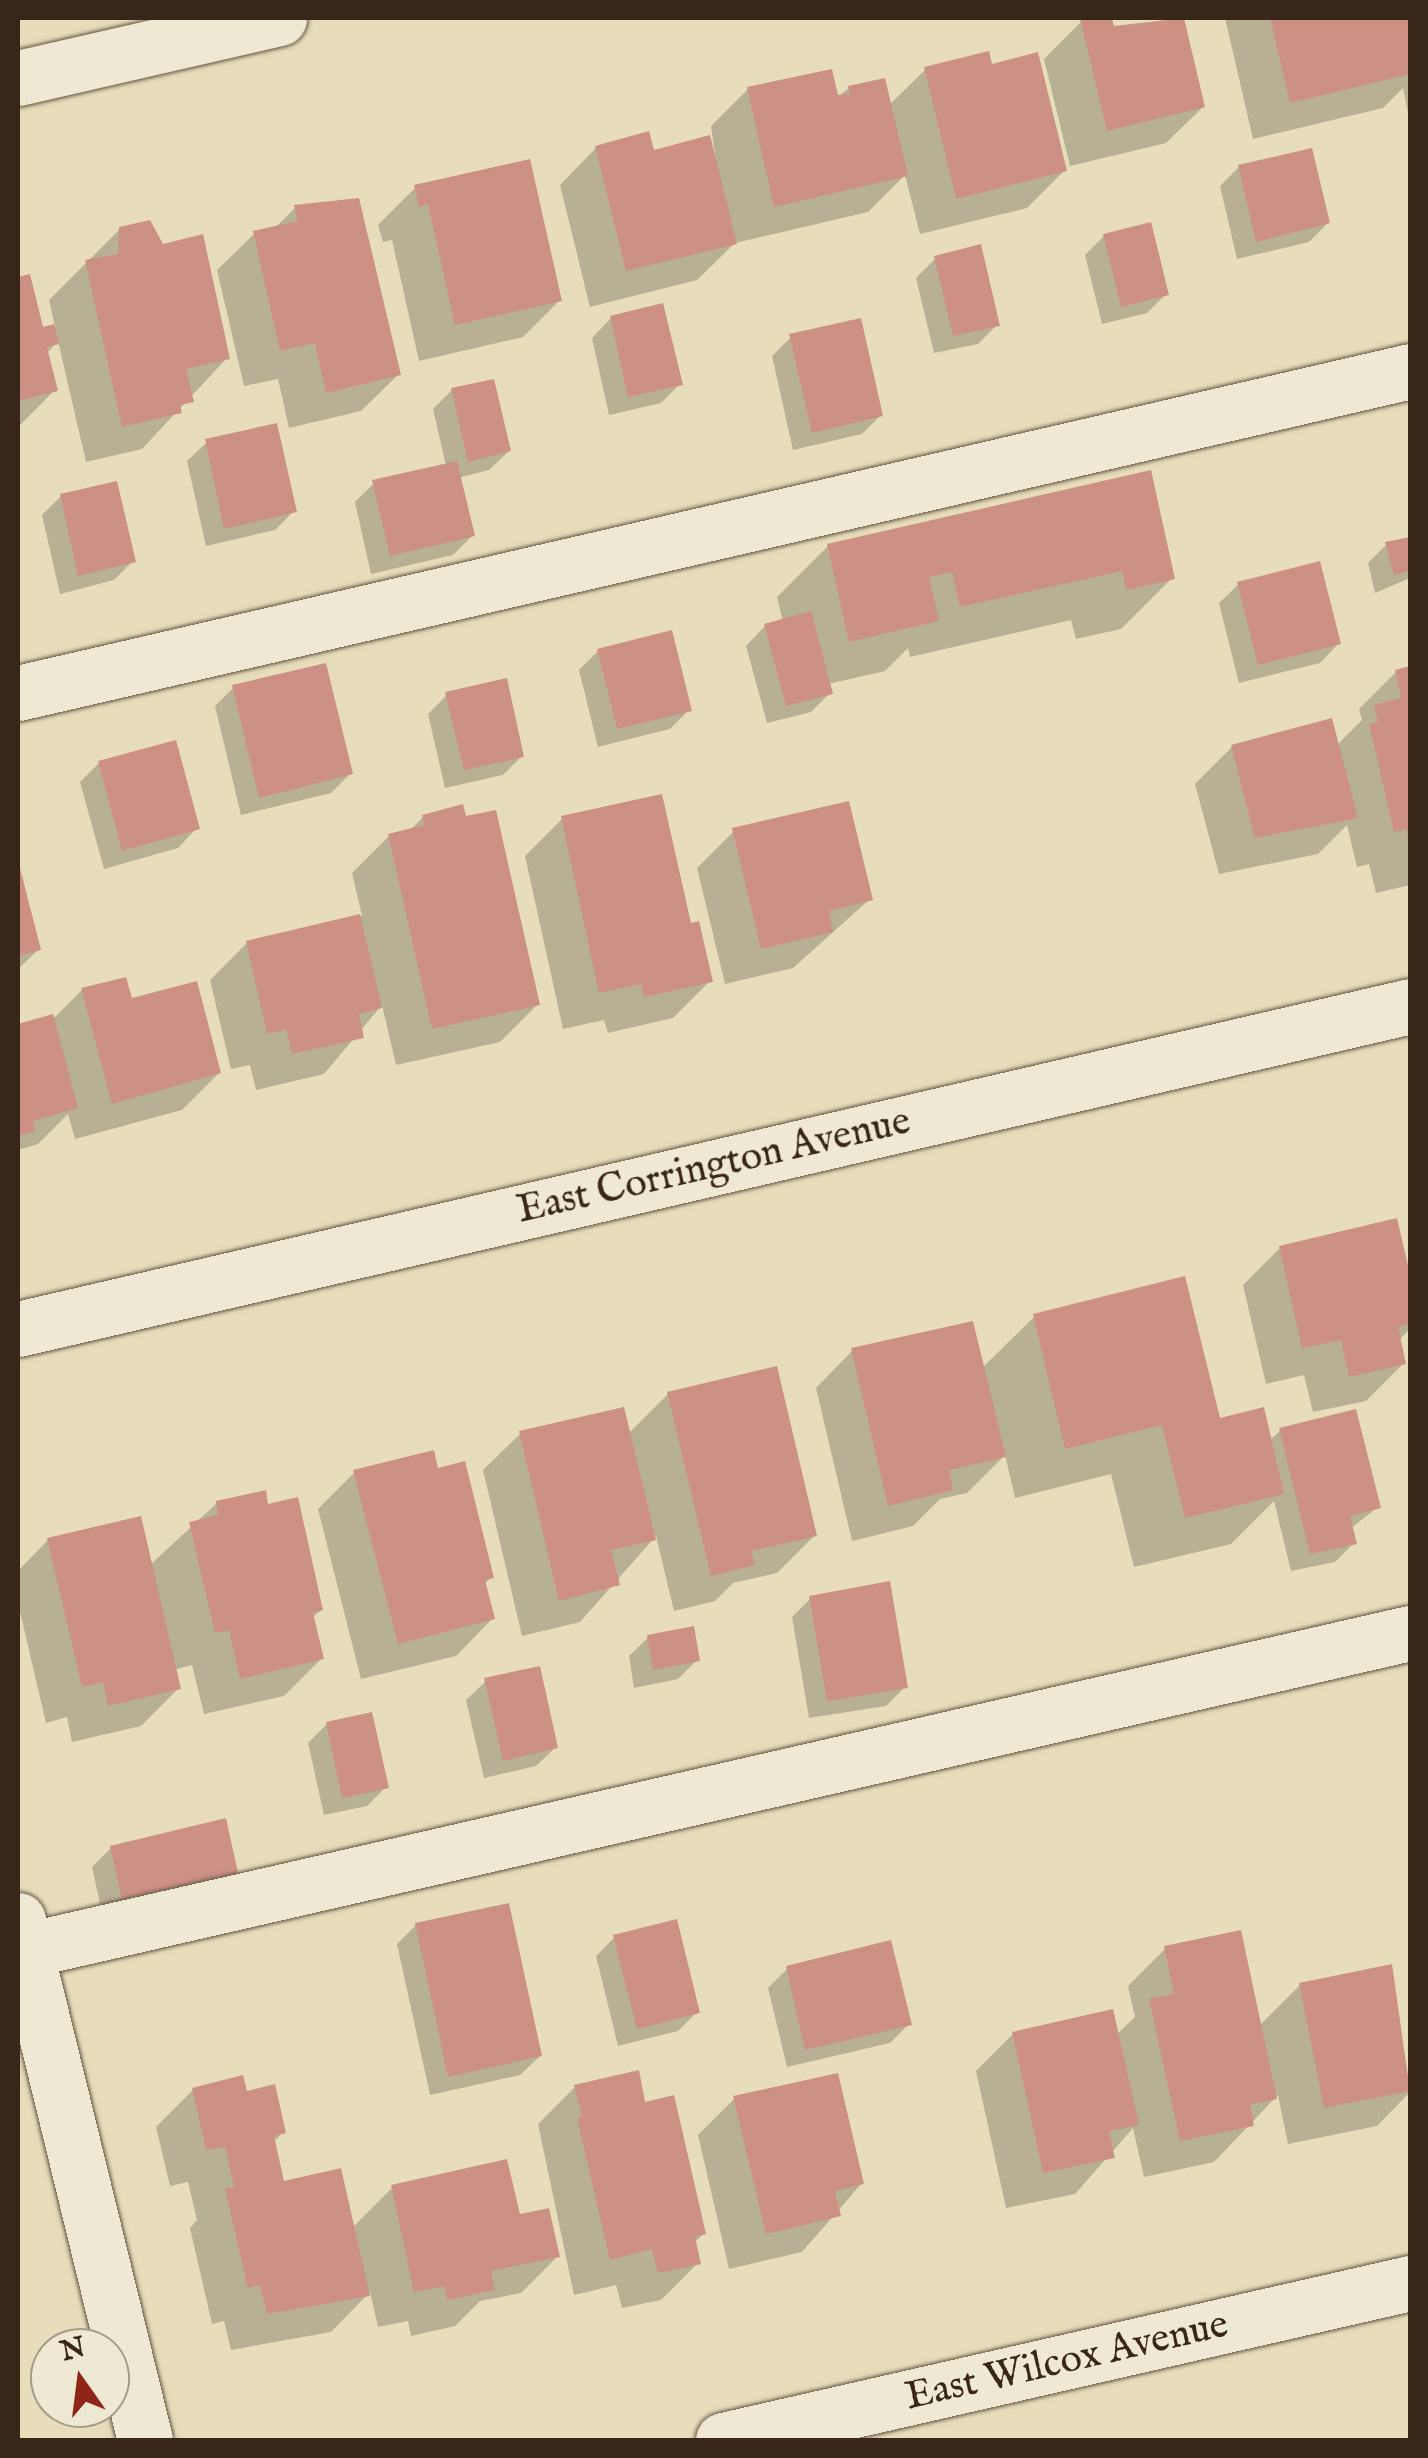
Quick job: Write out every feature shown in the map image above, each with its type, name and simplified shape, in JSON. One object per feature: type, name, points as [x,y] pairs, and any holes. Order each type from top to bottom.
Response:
[{"type":"street","points":[[18,78],[279,18]]},
{"type":"street","points":[[18,693],[1410,371]]},
{"type":"street","name":"East Corrington Avenue","points":[[18,1329],[1410,1006]]},
{"type":"street","points":[[145,2440],[20,1940],[1410,1633]]},
{"type":"street","name":"East Wilcox Avenue","points":[[723,2440],[1410,2283]]},
{"type":"building","points":[[1112,18],[1114,26],[1184,18],[1205,107],[1107,131],[1080,19]]},
{"type":"building","points":[[1270,18],[1410,18],[1410,74],[1290,103]]},
{"type":"building","points":[[989,51],[992,64],[1038,52],[1067,171],[956,199],[924,67]]},
{"type":"building","points":[[832,69],[838,95],[850,94],[848,86],[885,78],[908,176],[774,207],[747,87]]},
{"type":"building","points":[[649,131],[654,150],[710,135],[737,244],[626,271],[595,146]]},
{"type":"building","points":[[1312,148],[1330,223],[1256,242],[1238,165]]},
{"type":"building","points":[[530,159],[562,301],[455,325],[428,204],[419,207],[414,185]]},
{"type":"building","points":[[359,198],[401,375],[326,393],[315,343],[280,351],[253,231],[298,221],[294,205]]},
{"type":"building","points":[[150,220],[163,244],[203,234],[230,359],[186,369],[194,402],[180,405],[182,413],[122,427],[85,260],[118,254],[119,227]]},
{"type":"building","points":[[1151,222],[1169,295],[1121,307],[1103,234]]},
{"type":"building","points":[[981,244],[1000,326],[953,336],[934,256]]},
{"type":"building","points":[[30,274],[43,327],[54,324],[59,344],[47,347],[58,391],[18,401],[18,277]]},
{"type":"building","points":[[663,303],[683,385],[628,397],[610,316]]},
{"type":"building","points":[[861,318],[883,416],[812,433],[789,334]]},
{"type":"building","points":[[494,379],[511,451],[468,462],[451,388]]},
{"type":"building","points":[[277,423],[297,512],[224,529],[205,439]]},
{"type":"building","points":[[457,461],[475,536],[390,556],[372,480]]},
{"type":"building","points":[[1151,470],[1175,579],[1126,590],[1122,571],[960,607],[952,572],[929,577],[939,621],[849,642],[827,544]]},
{"type":"building","points":[[117,481],[136,562],[78,576],[60,494]]},
{"type":"building","points":[[1410,537],[1410,571],[1394,575],[1385,542]]},
{"type":"building","points":[[1320,561],[1341,644],[1258,665],[1237,582]]},
{"type":"building","points":[[811,611],[833,694],[786,706],[764,624]]},
{"type":"building","points":[[672,630],[692,711],[617,729],[597,649]]},
{"type":"building","points":[[326,663],[353,774],[259,798],[232,685]]},
{"type":"building","points":[[1410,666],[1409,843],[1406,829],[1394,832],[1369,724],[1378,722],[1374,705],[1401,698],[1395,670]]},
{"type":"building","points":[[507,678],[524,757],[464,770],[445,692]]},
{"type":"building","points":[[1332,718],[1358,818],[1255,838],[1231,745]]},
{"type":"building","points":[[176,740],[200,829],[122,851],[98,761]]},
{"type":"building","points":[[662,794],[691,923],[699,921],[713,982],[644,997],[641,984],[599,993],[561,816]]},
{"type":"building","points":[[849,801],[873,900],[829,911],[833,932],[761,949],[732,828]]},
{"type":"building","points":[[463,804],[466,816],[496,810],[540,1005],[432,1029],[388,834],[424,825],[422,815]]},
{"type":"building","points":[[18,860],[41,950],[18,956]]},
{"type":"building","points":[[360,914],[382,1008],[359,1014],[364,1038],[292,1054],[286,1029],[267,1034],[246,941]]},
{"type":"building","points":[[126,977],[132,998],[197,981],[221,1073],[112,1104],[81,988]]},
{"type":"building","points":[[53,1014],[78,1108],[33,1121],[35,1131],[18,1136],[18,1024]]},
{"type":"building","points":[[1397,1218],[1410,1274],[1410,1324],[1398,1327],[1406,1364],[1349,1377],[1341,1340],[1302,1348],[1279,1246]]},
{"type":"building","points":[[1185,1276],[1220,1418],[1264,1407],[1284,1494],[1185,1518],[1162,1425],[1065,1449],[1033,1314]]},
{"type":"building","points":[[973,1321],[1006,1457],[949,1470],[953,1490],[888,1506],[851,1348]]},
{"type":"building","points":[[777,1366],[817,1536],[751,1551],[755,1565],[711,1576],[667,1392]]},
{"type":"building","points":[[624,1407],[656,1540],[611,1550],[620,1585],[559,1601],[519,1431]]},
{"type":"building","points":[[1356,1409],[1381,1508],[1350,1516],[1357,1544],[1310,1554],[1279,1428]]},
{"type":"building","points":[[434,1450],[438,1468],[465,1461],[494,1578],[485,1580],[495,1619],[398,1644],[353,1470]]},
{"type":"building","points":[[266,1490],[268,1504],[298,1497],[323,1610],[313,1613],[324,1659],[240,1679],[229,1630],[215,1633],[189,1522],[218,1515],[216,1501]]},
{"type":"building","points":[[141,1516],[181,1689],[108,1706],[103,1682],[82,1687],[47,1538]]},
{"type":"building","points":[[890,1581],[908,1688],[827,1701],[809,1596]]},
{"type":"building","points":[[694,1626],[700,1661],[653,1670],[647,1635]]},
{"type":"building","points":[[540,1666],[558,1748],[503,1761],[484,1678]]},
{"type":"building","points":[[372,1712],[389,1788],[342,1798],[326,1722]]},
{"type":"building","points":[[226,1818],[238,1873],[122,1899],[110,1846]]},
{"type":"building","points":[[509,1903],[542,2056],[448,2077],[415,1923]]},
{"type":"building","points":[[677,1919],[700,2013],[637,2029],[613,1935]]},
{"type":"building","points":[[1241,1930],[1277,2099],[1250,2104],[1254,2126],[1180,2141],[1149,1999],[1174,1994],[1164,1946]]},
{"type":"building","points":[[891,1940],[912,2025],[805,2050],[786,1966]]},
{"type":"building","points":[[1392,1964],[1410,2091],[1324,2108],[1299,1983]]},
{"type":"building","points":[[1113,2009],[1139,2125],[1109,2131],[1115,2158],[1043,2173],[1012,2032]]},
{"type":"building","points":[[639,2070],[645,2102],[674,2095],[706,2234],[695,2237],[701,2264],[658,2273],[652,2249],[610,2260],[577,2118],[582,2117],[574,2085]]},
{"type":"building","points":[[838,2073],[864,2184],[835,2191],[841,2216],[766,2234],[733,2096]]},
{"type":"building","points":[[243,2075],[247,2091],[275,2084],[286,2133],[274,2136],[284,2181],[341,2168],[370,2296],[267,2314],[260,2285],[248,2288],[225,2189],[234,2187],[225,2147],[206,2150],[192,2088]]},
{"type":"building","points":[[507,2159],[520,2214],[549,2208],[560,2257],[491,2271],[495,2290],[447,2300],[445,2286],[414,2292],[391,2185]]}]
